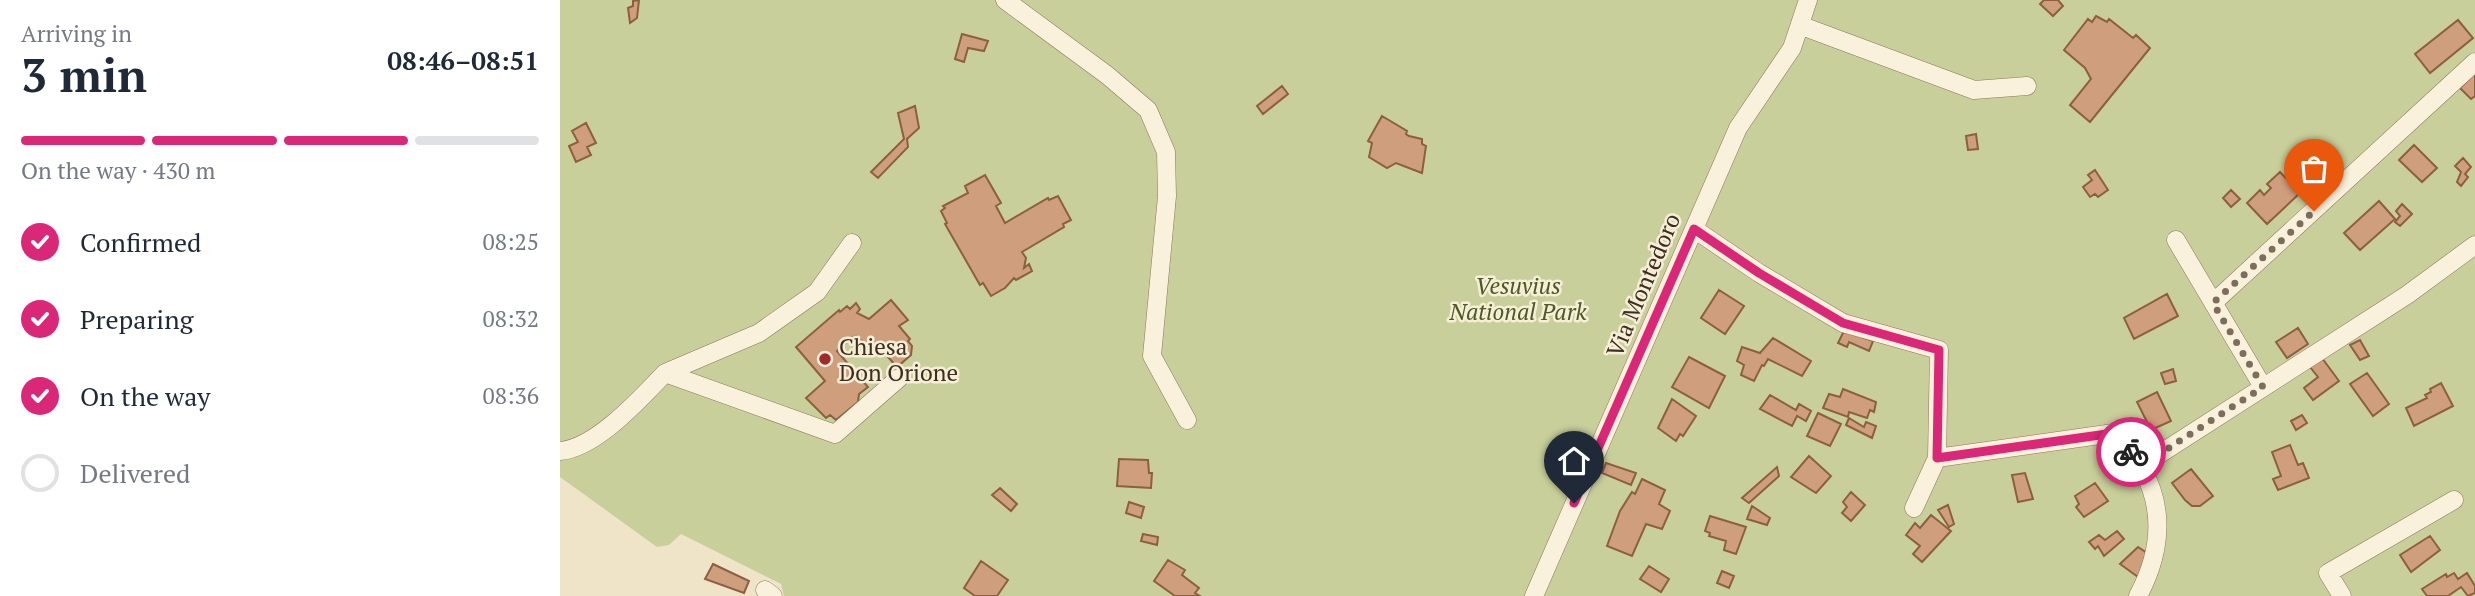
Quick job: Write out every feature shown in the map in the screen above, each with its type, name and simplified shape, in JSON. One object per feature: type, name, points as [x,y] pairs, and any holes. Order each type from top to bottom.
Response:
[{"type":"street","points":[[1005,0],[1107,75],[1149,110],[1166,152],[1167,196],[1152,356],[1188,420]]},
{"type":"street","name":"Via Montedoro","points":[[1534,596],[1738,128],[1792,48],[1802,26],[1808,0]]},
{"type":"street","points":[[1802,26],[1974,90],[2027,86]]},
{"type":"street","points":[[2213,303],[2475,62]]},
{"type":"street","points":[[1694,229],[1759,273],[1843,323],[1939,350],[1937,458],[1914,508]]},
{"type":"street","points":[[2176,240],[2263,387]]},
{"type":"street","points":[[560,451],[574,450],[626,413],[666,373],[759,333],[817,292],[852,243]]},
{"type":"street","points":[[2141,466],[2407,295],[2475,245]]},
{"type":"street","points":[[666,373],[835,434],[899,379]]},
{"type":"street","points":[[1937,458],[2114,433],[2141,466],[2158,510],[2158,539],[2138,596]]},
{"type":"street","points":[[2342,596],[2328,573],[2454,500]]},
{"type":"green space","name":"Vesuvius National Park","points":[[560,0],[2475,0],[2475,596],[784,596],[781,584],[681,534],[669,545],[657,547],[560,477]]},
{"type":"building","points":[[639,0],[637,18],[630,23],[628,8],[633,6],[633,1]]},
{"type":"building","points":[[2044,0],[2058,0],[2063,6],[2053,16],[2040,4]]},
{"type":"building","points":[[2096,16],[2107,22],[2109,19],[2133,38],[2136,35],[2150,48],[2090,122],[2070,105],[2091,79],[2085,68],[2064,50],[2088,19],[2092,22]]},
{"type":"building","points":[[2458,20],[2473,38],[2430,73],[2415,54]]},
{"type":"building","points":[[962,34],[988,41],[984,51],[968,48],[964,62],[955,59]]},
{"type":"building","points":[[2475,73],[2475,96],[2471,99],[2460,88]]},
{"type":"building","points":[[1282,86],[1288,94],[1263,114],[1257,106]]},
{"type":"building","points":[[915,106],[919,128],[907,139],[908,147],[878,178],[871,172],[904,139],[898,113]]},
{"type":"building","points":[[1382,116],[1407,131],[1409,136],[1422,139],[1422,144],[1426,146],[1422,173],[1396,163],[1387,168],[1369,157],[1372,143],[1368,141]]},
{"type":"building","points":[[586,123],[596,143],[587,147],[591,155],[576,162],[569,146],[578,142],[572,131]]},
{"type":"building","points":[[1976,134],[1978,149],[1968,150],[1966,136]]},
{"type":"building","points":[[2414,145],[2437,168],[2422,182],[2399,160]]},
{"type":"building","points":[[2463,158],[2471,167],[2461,186],[2457,182],[2461,172],[2455,166]]},
{"type":"building","points":[[2095,170],[2108,190],[2098,197],[2095,194],[2090,197],[2083,187],[2092,180],[2088,175]]},
{"type":"building","points":[[2280,172],[2300,193],[2267,224],[2247,203],[2260,190],[2264,195],[2271,188],[2267,184]]},
{"type":"building","points":[[985,175],[1001,203],[996,206],[1005,223],[1048,198],[1049,200],[1058,196],[1071,220],[1022,252],[1026,258],[1024,268],[1029,264],[1032,271],[1016,280],[1014,278],[1005,288],[991,296],[983,283],[980,285],[945,224],[947,223],[941,211],[945,208],[943,206],[968,193],[965,186]]},
{"type":"building","points":[[2231,190],[2240,199],[2231,207],[2223,198]]},
{"type":"building","points":[[2379,201],[2395,219],[2360,250],[2344,233]]},
{"type":"building","points":[[2402,204],[2412,214],[2400,226],[2395,222],[2400,216],[2396,211]]},
{"type":"building","points":[[1719,290],[1744,306],[1725,334],[1701,318]]},
{"type":"building","points":[[2167,294],[2178,316],[2134,339],[2124,318]]},
{"type":"building","name":"Chiesa Don Orione","points":[[891,300],[908,320],[899,326],[910,339],[908,341],[912,346],[911,355],[897,367],[879,347],[872,353],[857,336],[851,338],[837,351],[868,387],[859,394],[858,402],[836,420],[830,415],[826,418],[806,398],[825,381],[796,347],[847,306],[850,309],[856,303],[860,309],[857,313],[869,319]]},
{"type":"building","points":[[2298,328],[2308,344],[2287,358],[2276,342]]},
{"type":"building","points":[[1844,331],[1873,341],[1869,351],[1849,342],[1847,347],[1838,343]]},
{"type":"building","points":[[1773,338],[1811,361],[1802,376],[1768,359],[1754,381],[1741,375],[1744,365],[1737,361],[1742,347],[1760,353]]},
{"type":"building","points":[[2360,340],[2369,356],[2360,360],[2350,345]]},
{"type":"building","points":[[1689,357],[1725,376],[1709,408],[1672,387]]},
{"type":"building","points":[[2322,358],[2339,381],[2313,400],[2304,388],[2318,377],[2310,367]]},
{"type":"building","points":[[2173,369],[2176,381],[2165,384],[2161,373]]},
{"type":"building","points":[[2367,373],[2389,404],[2373,416],[2350,384]]},
{"type":"building","points":[[2441,383],[2453,406],[2414,426],[2406,408],[2427,398],[2425,395],[2431,392],[2430,389]]},
{"type":"building","points":[[1843,389],[1876,402],[1874,412],[1870,410],[1867,418],[1849,412],[1848,417],[1823,408],[1829,394],[1840,397]]},
{"type":"building","points":[[2157,392],[2171,421],[2151,430],[2137,402]]},
{"type":"building","points":[[1770,395],[1796,410],[1799,404],[1811,411],[1806,421],[1797,416],[1792,426],[1760,409]]},
{"type":"building","points":[[1672,399],[1696,416],[1683,436],[1680,434],[1676,441],[1658,428]]},
{"type":"building","points":[[1818,413],[1841,424],[1830,446],[1807,436]]},
{"type":"building","points":[[2302,415],[2307,423],[2296,430],[2291,421]]},
{"type":"building","points":[[1849,418],[1864,427],[1866,422],[1876,426],[1872,438],[1846,425]]},
{"type":"building","points":[[2290,445],[2298,465],[2303,463],[2309,478],[2278,490],[2273,479],[2281,476],[2272,452]]},
{"type":"building","points":[[1809,456],[1831,476],[1816,493],[1791,477]]},
{"type":"building","points":[[1119,459],[1148,460],[1149,473],[1152,473],[1151,488],[1117,486]]},
{"type":"building","points":[[1606,463],[1636,473],[1631,485],[1602,473]]},
{"type":"building","points":[[1777,467],[1779,476],[1749,503],[1742,498]]},
{"type":"building","points":[[2191,469],[2213,496],[2200,506],[2192,506],[2172,483]]},
{"type":"building","points":[[2025,473],[2033,499],[2018,502],[2012,475]]},
{"type":"building","points":[[1642,479],[1665,490],[1659,504],[1670,511],[1662,529],[1646,524],[1632,556],[1607,546],[1620,511],[1632,492],[1635,494]]},
{"type":"building","points":[[2095,483],[2108,501],[2084,517],[2076,507],[2079,504],[2075,496]]},
{"type":"building","points":[[1000,488],[1017,504],[1011,511],[992,495]]},
{"type":"building","points":[[1851,492],[1865,505],[1851,521],[1842,513],[1847,507],[1843,502]]},
{"type":"building","points":[[1129,502],[1144,507],[1141,518],[1126,513]]},
{"type":"building","points":[[1948,505],[1954,524],[1949,527],[1938,510]]},
{"type":"building","points":[[1752,506],[1770,518],[1767,525],[1747,519]]},
{"type":"building","points":[[1931,515],[1951,531],[1922,562],[1913,554],[1920,546],[1906,535],[1915,523],[1920,528]]},
{"type":"building","points":[[1710,516],[1746,527],[1736,554],[1724,550],[1726,541],[1709,536],[1710,533],[1705,531]]},
{"type":"building","points":[[2117,531],[2124,539],[2104,556],[2098,546],[2095,549],[2089,542],[2099,535],[2105,540]]},
{"type":"building","points":[[1143,534],[1158,537],[1157,545],[1141,541]]},
{"type":"building","points":[[2430,536],[2440,550],[2411,572],[2400,555]]},
{"type":"building","points":[[2138,547],[2147,553],[2138,577],[2120,564]]},
{"type":"building","points":[[1168,560],[1185,570],[1182,575],[1199,588],[1195,593],[1200,596],[1175,596],[1154,581]]},
{"type":"building","points":[[981,561],[1008,580],[997,596],[975,596],[964,588]]},
{"type":"building","points":[[713,564],[749,581],[744,593],[705,579]]},
{"type":"building","points":[[1649,566],[1669,579],[1661,592],[1640,579]]},
{"type":"building","points":[[1722,571],[1734,576],[1729,588],[1717,583]]},
{"type":"building","points":[[2454,573],[2458,579],[2467,573],[2475,586],[2475,593],[2468,596],[2461,587],[2448,596],[2427,596],[2422,589],[2446,574],[2447,577]]},
{"type":"way so far","points":[[2131,452],[2141,466],[2263,387],[2213,303],[2314,211]]},
{"type":"place","name":"Chiesa Don Orione","points":[[825,359]]},
{"type":"route","points":[[1574,503],[1694,229],[1759,273],[1843,323],[1939,350],[1937,458],[2114,433],[2131,452]]}]
